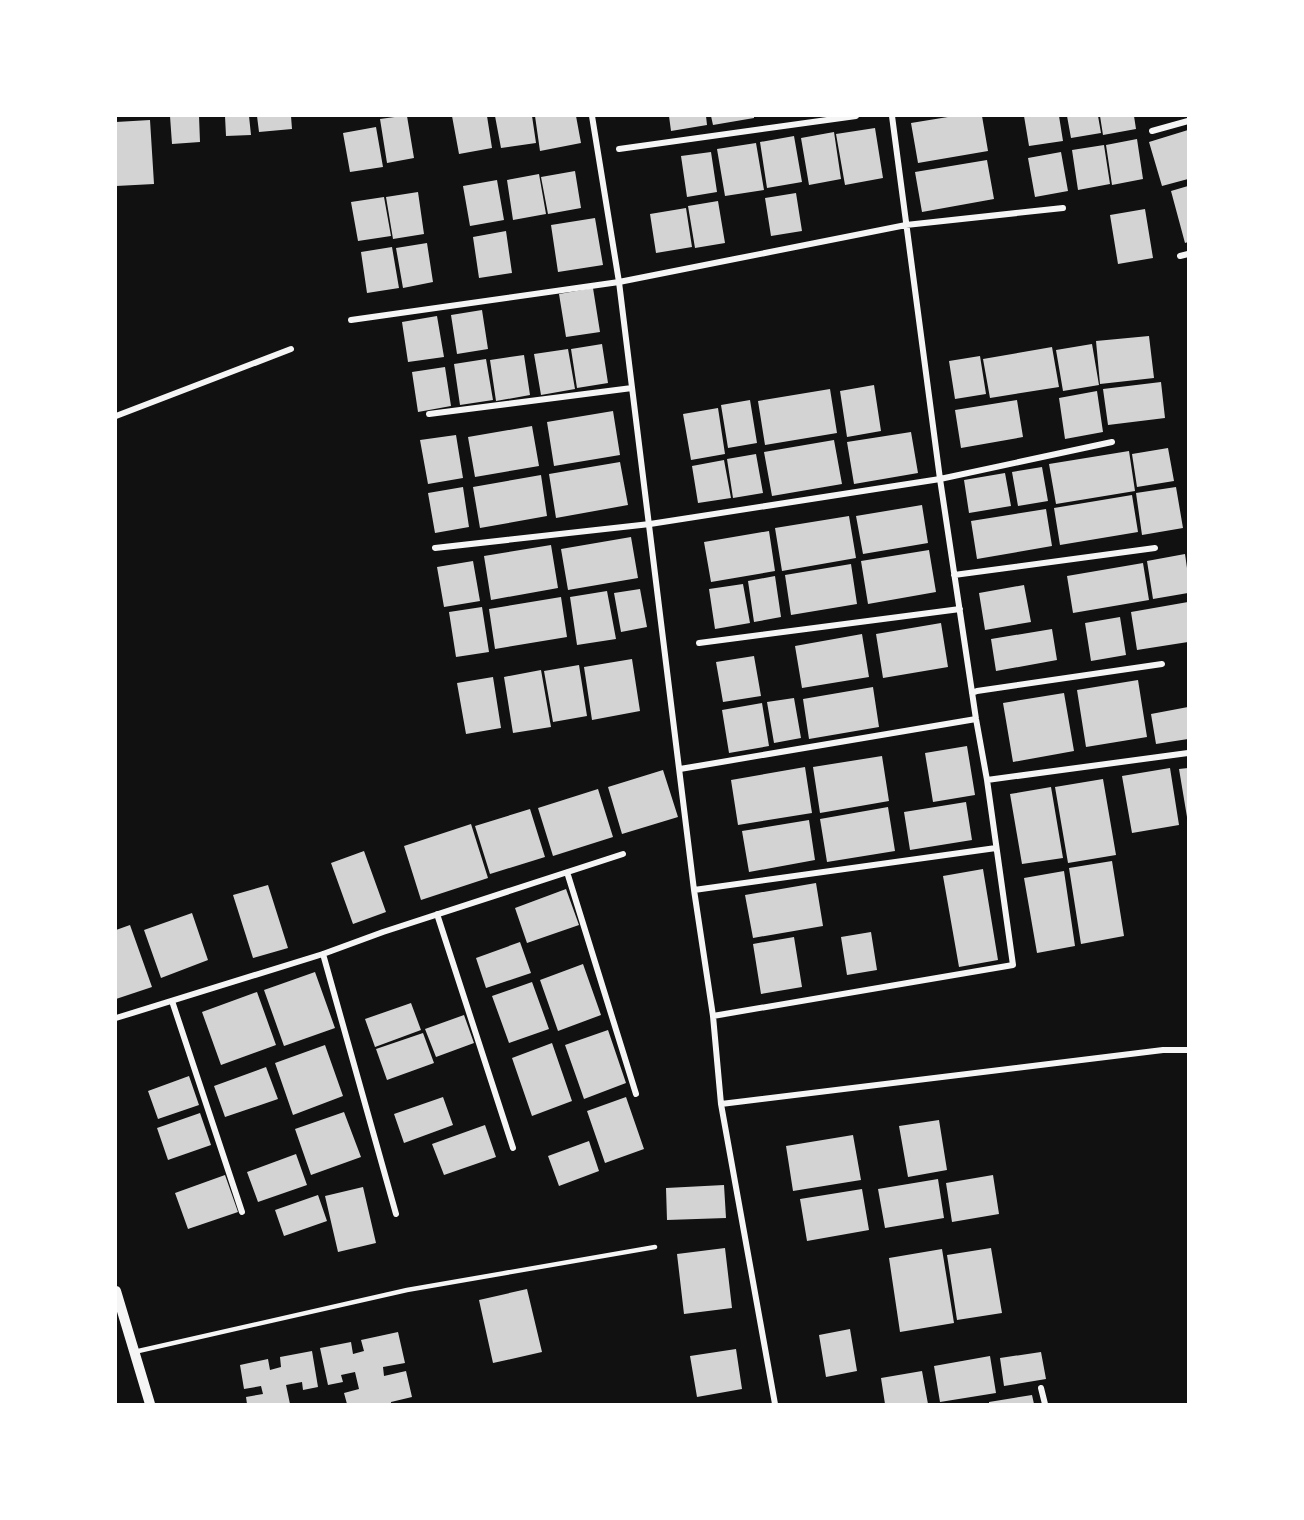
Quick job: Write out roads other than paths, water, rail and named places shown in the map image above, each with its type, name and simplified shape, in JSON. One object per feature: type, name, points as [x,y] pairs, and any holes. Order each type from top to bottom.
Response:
[{"type":"street","points":[[592,116],[619,282],[694,890],[712,1016],[721,1104],[775,1404]]},
{"type":"street","points":[[619,149],[856,116]]},
{"type":"street","points":[[712,1016],[1013,965],[940,479],[891,116]]},
{"type":"street","points":[[1152,131],[1188,121]]},
{"type":"street","points":[[351,320],[619,282],[906,225],[1063,208]]},
{"type":"street","points":[[1180,256],[1188,254]]},
{"type":"street","points":[[116,416],[291,349]]},
{"type":"street","points":[[429,414],[632,388]]},
{"type":"street","points":[[435,548],[650,524],[940,479],[1112,442]]},
{"type":"street","points":[[954,575],[1155,548]]},
{"type":"street","points":[[699,642],[960,609]]},
{"type":"street","points":[[972,693],[977,690],[1162,664]]},
{"type":"street","points":[[680,769],[976,719]]},
{"type":"street","points":[[987,780],[1188,753]]},
{"type":"street","points":[[694,890],[996,848]]},
{"type":"street","points":[[116,1018],[323,954],[382,932],[623,854]]},
{"type":"street","points":[[567,872],[636,1094]]},
{"type":"street","points":[[437,914],[513,1148]]},
{"type":"street","points":[[323,954],[396,1214]]},
{"type":"street","points":[[172,1000],[242,1212]]},
{"type":"street","points":[[721,1104],[1163,1050],[1188,1050]]},
{"type":"street","points":[[116,1292],[150,1404]]},
{"type":"street","points":[[1041,1388],[1045,1404]]},
{"type":"lane","points":[[134,1353],[407,1290],[655,1247]]}]
